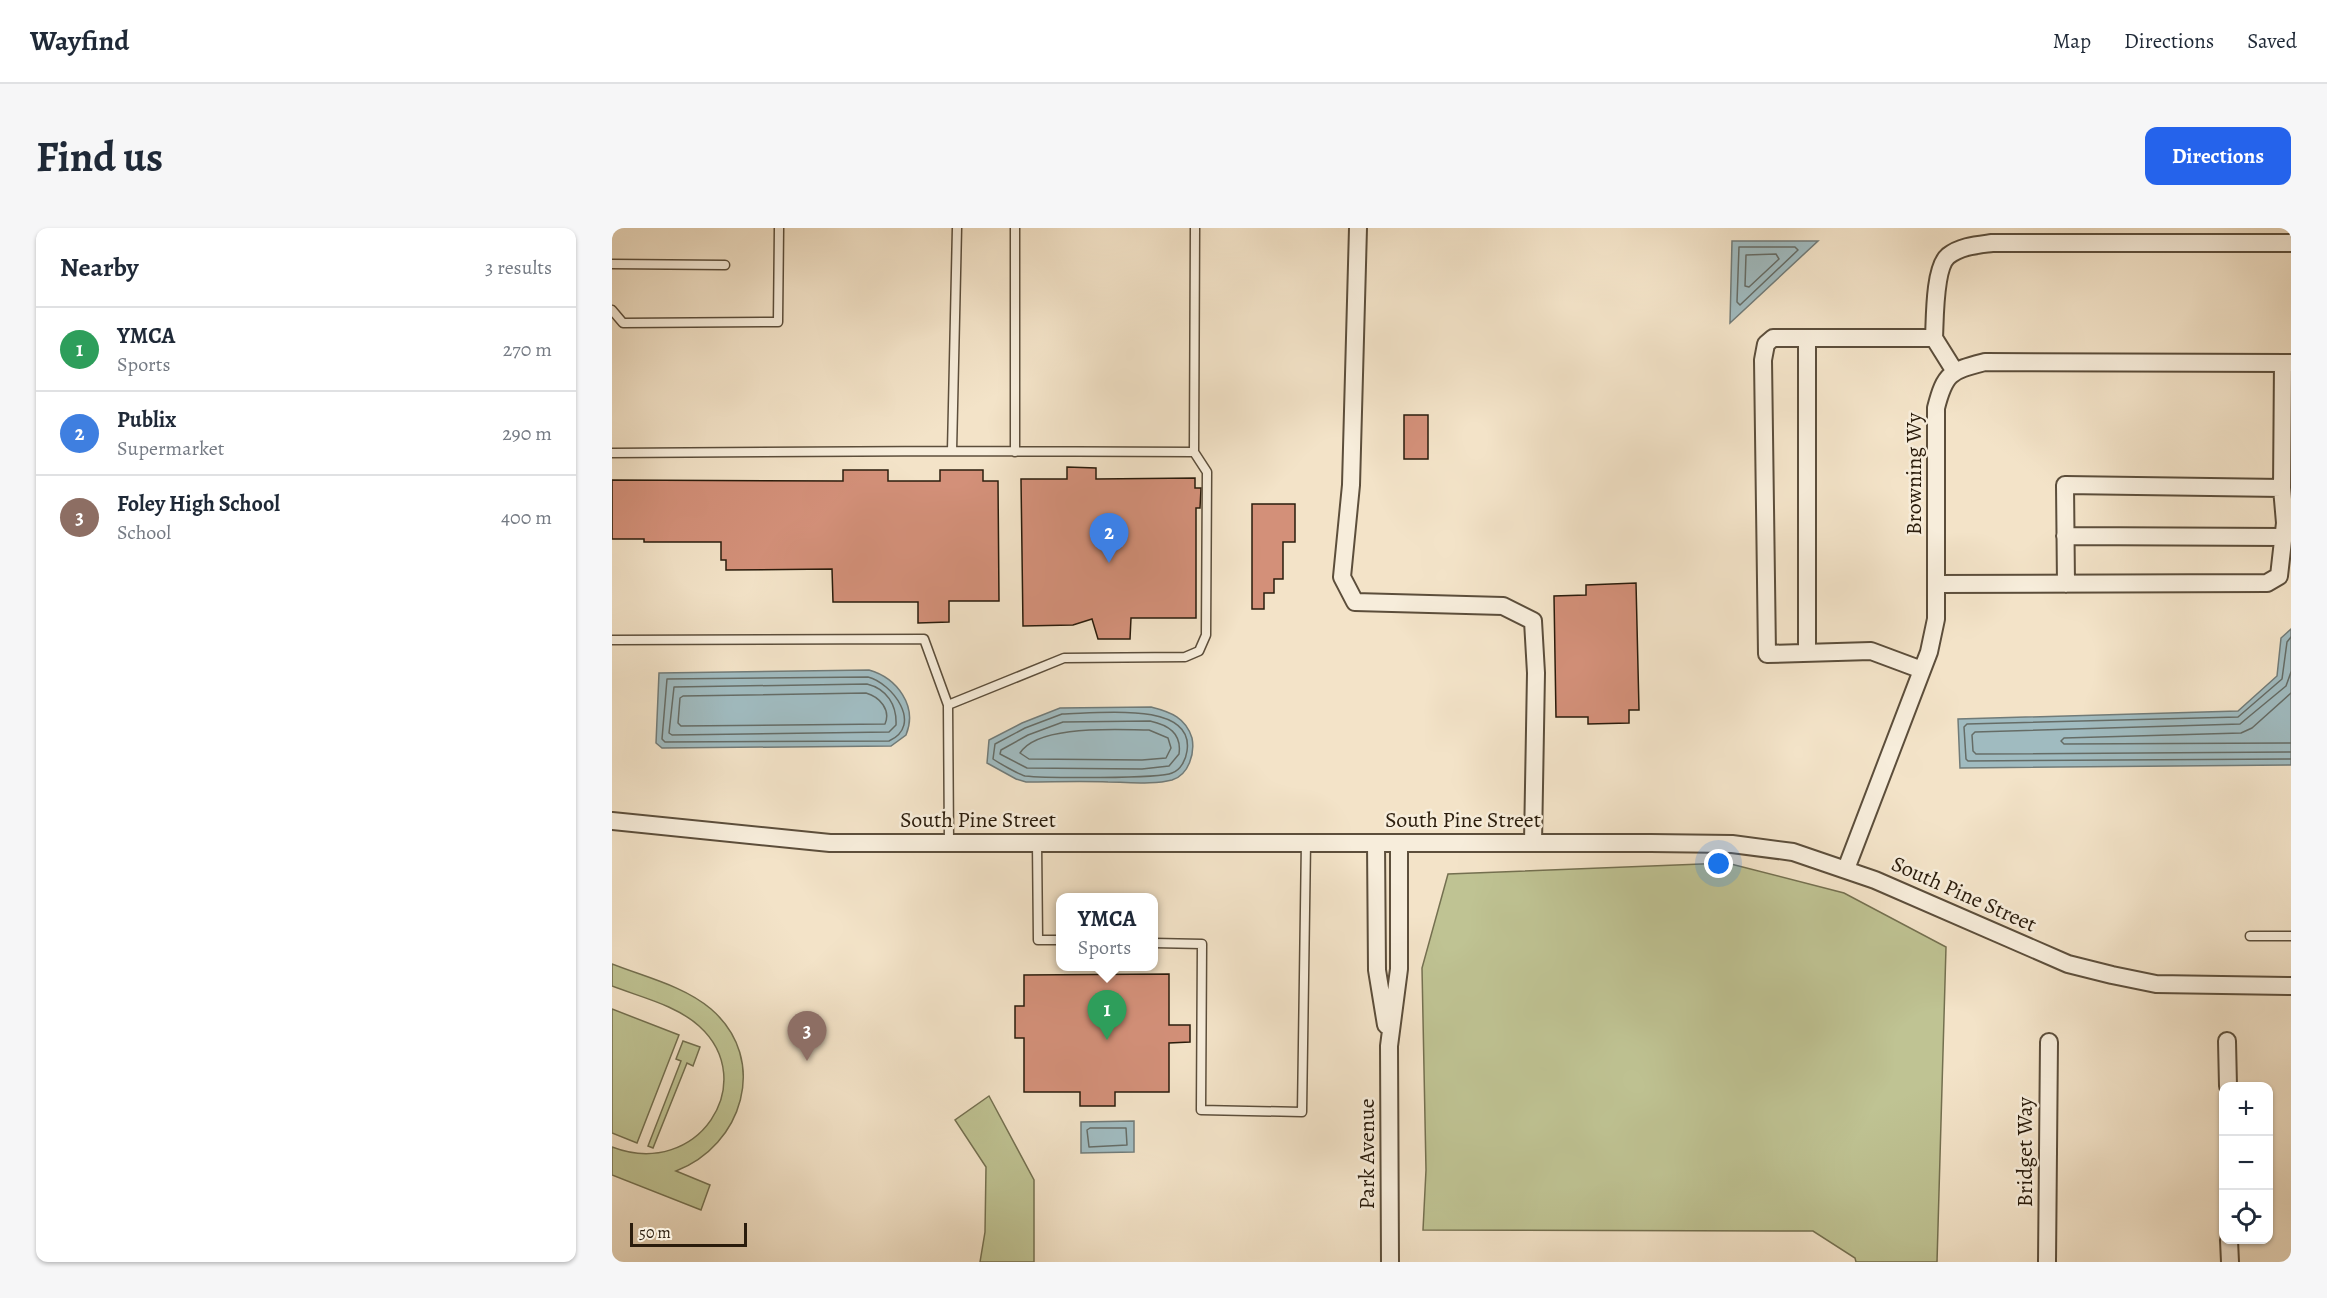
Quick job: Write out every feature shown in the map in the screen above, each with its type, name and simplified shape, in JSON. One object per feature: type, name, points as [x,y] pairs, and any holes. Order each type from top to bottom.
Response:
[{"type":"street","points":[[1358,228],[1351,484],[1342,577],[1355,602],[1503,606],[1533,621],[1536,673],[1533,843]]},
{"type":"street","points":[[1936,584],[2267,584],[2279,576],[2287,527],[2282,488],[2287,363],[1985,362],[1954,370],[1934,338],[1938,279],[1946,258],[1963,247],[1992,243],[2291,243]]},
{"type":"street","points":[[1922,670],[1871,651],[1767,654],[1763,360],[1766,344],[1773,338],[1934,338]]},
{"type":"street","points":[[1807,338],[1807,652]]},
{"type":"street","name":"Browning Wy","points":[[1846,869],[1922,670],[1936,619],[1936,408],[1941,389],[1954,370]]},
{"type":"street","points":[[2066,584],[2065,485],[2282,488]]},
{"type":"street","points":[[2065,536],[2287,527]]},
{"type":"street","name":"South Pine Street","points":[[612,821],[830,843],[1306,842],[1760,846],[1793,852],[1846,869],[2033,949],[2090,969],[2156,984],[2291,986]]},
{"type":"street","name":"Park Avenue","points":[[1376,843],[1377,969],[1389,1046]]},
{"type":"street","name":"Park Avenue","points":[[1390,1262],[1389,1046],[1399,969],[1399,843]]},
{"type":"street","points":[[2227,1041],[2228,1082]]},
{"type":"street","name":"Bridget Way","points":[[2047,1262],[2049,1042]]},
{"type":"street","points":[[2229,1244],[2230,1262]]},
{"type":"lane","points":[[612,310],[623,323],[778,322],[779,228]]},
{"type":"lane","points":[[952,451],[957,228]]},
{"type":"lane","points":[[1015,228],[1015,452]]},
{"type":"lane","points":[[948,705],[1064,658],[1185,657],[1199,651],[1206,635],[1207,472],[1194,453],[1195,228]]},
{"type":"lane","points":[[612,264],[725,265]]},
{"type":"lane","points":[[612,453],[952,451],[1194,453]]},
{"type":"lane","points":[[612,640],[924,639],[948,705],[949,842]]},
{"type":"lane","points":[[1158,943],[1202,944],[1201,1110],[1302,1113],[1306,842]]},
{"type":"lane","points":[[1037,843],[1038,940],[1056,940]]},
{"type":"lane","points":[[2250,936],[2291,936]]},
{"type":"green space","points":[[1727,863],[1844,893],[1946,947],[1937,1262],[1856,1262],[1855,1258],[1813,1231],[1423,1230],[1426,1170],[1422,968],[1448,874]]},
{"type":"green space","points":[[612,964],[677,988],[700,1001],[711,1009],[729,1030],[740,1052],[743,1076],[740,1100],[732,1122],[718,1142],[699,1159],[676,1171],[710,1185],[701,1210],[612,1175],[612,1147],[643,1154],[671,1150],[694,1138],[711,1120],[721,1098],[724,1073],[717,1049],[699,1026],[680,1012],[612,986]]},
{"type":"green space","points":[[612,1009],[679,1035],[637,1143],[612,1133]]},
{"type":"green space","points":[[683,1041],[700,1047],[693,1066],[687,1063],[653,1148],[648,1146],[681,1061],[676,1059]]},
{"type":"green space","points":[[989,1096],[1034,1180],[1034,1262],[980,1262],[985,1232],[986,1167],[955,1120]]},
{"type":"water","points":[[1732,241],[1818,241],[1730,323]]},
{"type":"water","points":[[2291,629],[2291,765],[1960,768],[1958,719],[2238,711],[2277,676],[2281,638]]},
{"type":"water","points":[[869,670],[888,679],[896,686],[907,704],[909,724],[906,735],[891,746],[662,748],[656,743],[659,673]]},
{"type":"water","points":[[1151,707],[1177,717],[1186,725],[1192,738],[1193,750],[1190,763],[1183,773],[1172,780],[1149,783],[1026,782],[987,763],[989,740],[1022,723],[1060,708]]},
{"type":"water","points":[[1134,1121],[1134,1152],[1081,1153],[1081,1122]]},
{"type":"building","points":[[1404,415],[1428,415],[1428,459],[1404,459]]},
{"type":"building","points":[[1067,467],[1096,468],[1096,479],[1195,478],[1195,488],[1201,488],[1200,508],[1196,508],[1196,618],[1131,618],[1130,639],[1098,639],[1092,619],[1073,625],[1023,626],[1021,479],[1067,479]]},
{"type":"building","points":[[843,470],[888,470],[888,481],[940,481],[940,470],[983,470],[983,481],[998,481],[999,601],[949,601],[949,622],[918,623],[918,602],[833,602],[832,569],[726,570],[726,560],[721,560],[721,542],[644,542],[644,539],[612,539],[612,480],[843,481]]},
{"type":"building","points":[[1252,504],[1295,504],[1295,542],[1283,542],[1283,579],[1274,579],[1274,593],[1264,593],[1264,609],[1252,609]]},
{"type":"building","points":[[1636,583],[1639,710],[1629,710],[1629,723],[1588,724],[1588,717],[1556,717],[1554,596],[1586,595],[1586,585]]},
{"type":"building","points":[[1169,974],[1169,1025],[1190,1025],[1190,1042],[1169,1043],[1169,1092],[1115,1092],[1115,1106],[1080,1106],[1080,1092],[1024,1092],[1024,1038],[1015,1038],[1015,1006],[1024,1006],[1024,975]]},
{"type":"place","name":"Publix","points":[[1109,563]]},
{"type":"place","name":"YMCA","points":[[1107,1040]]},
{"type":"place","name":"Foley High School","points":[[807,1061]]}]
